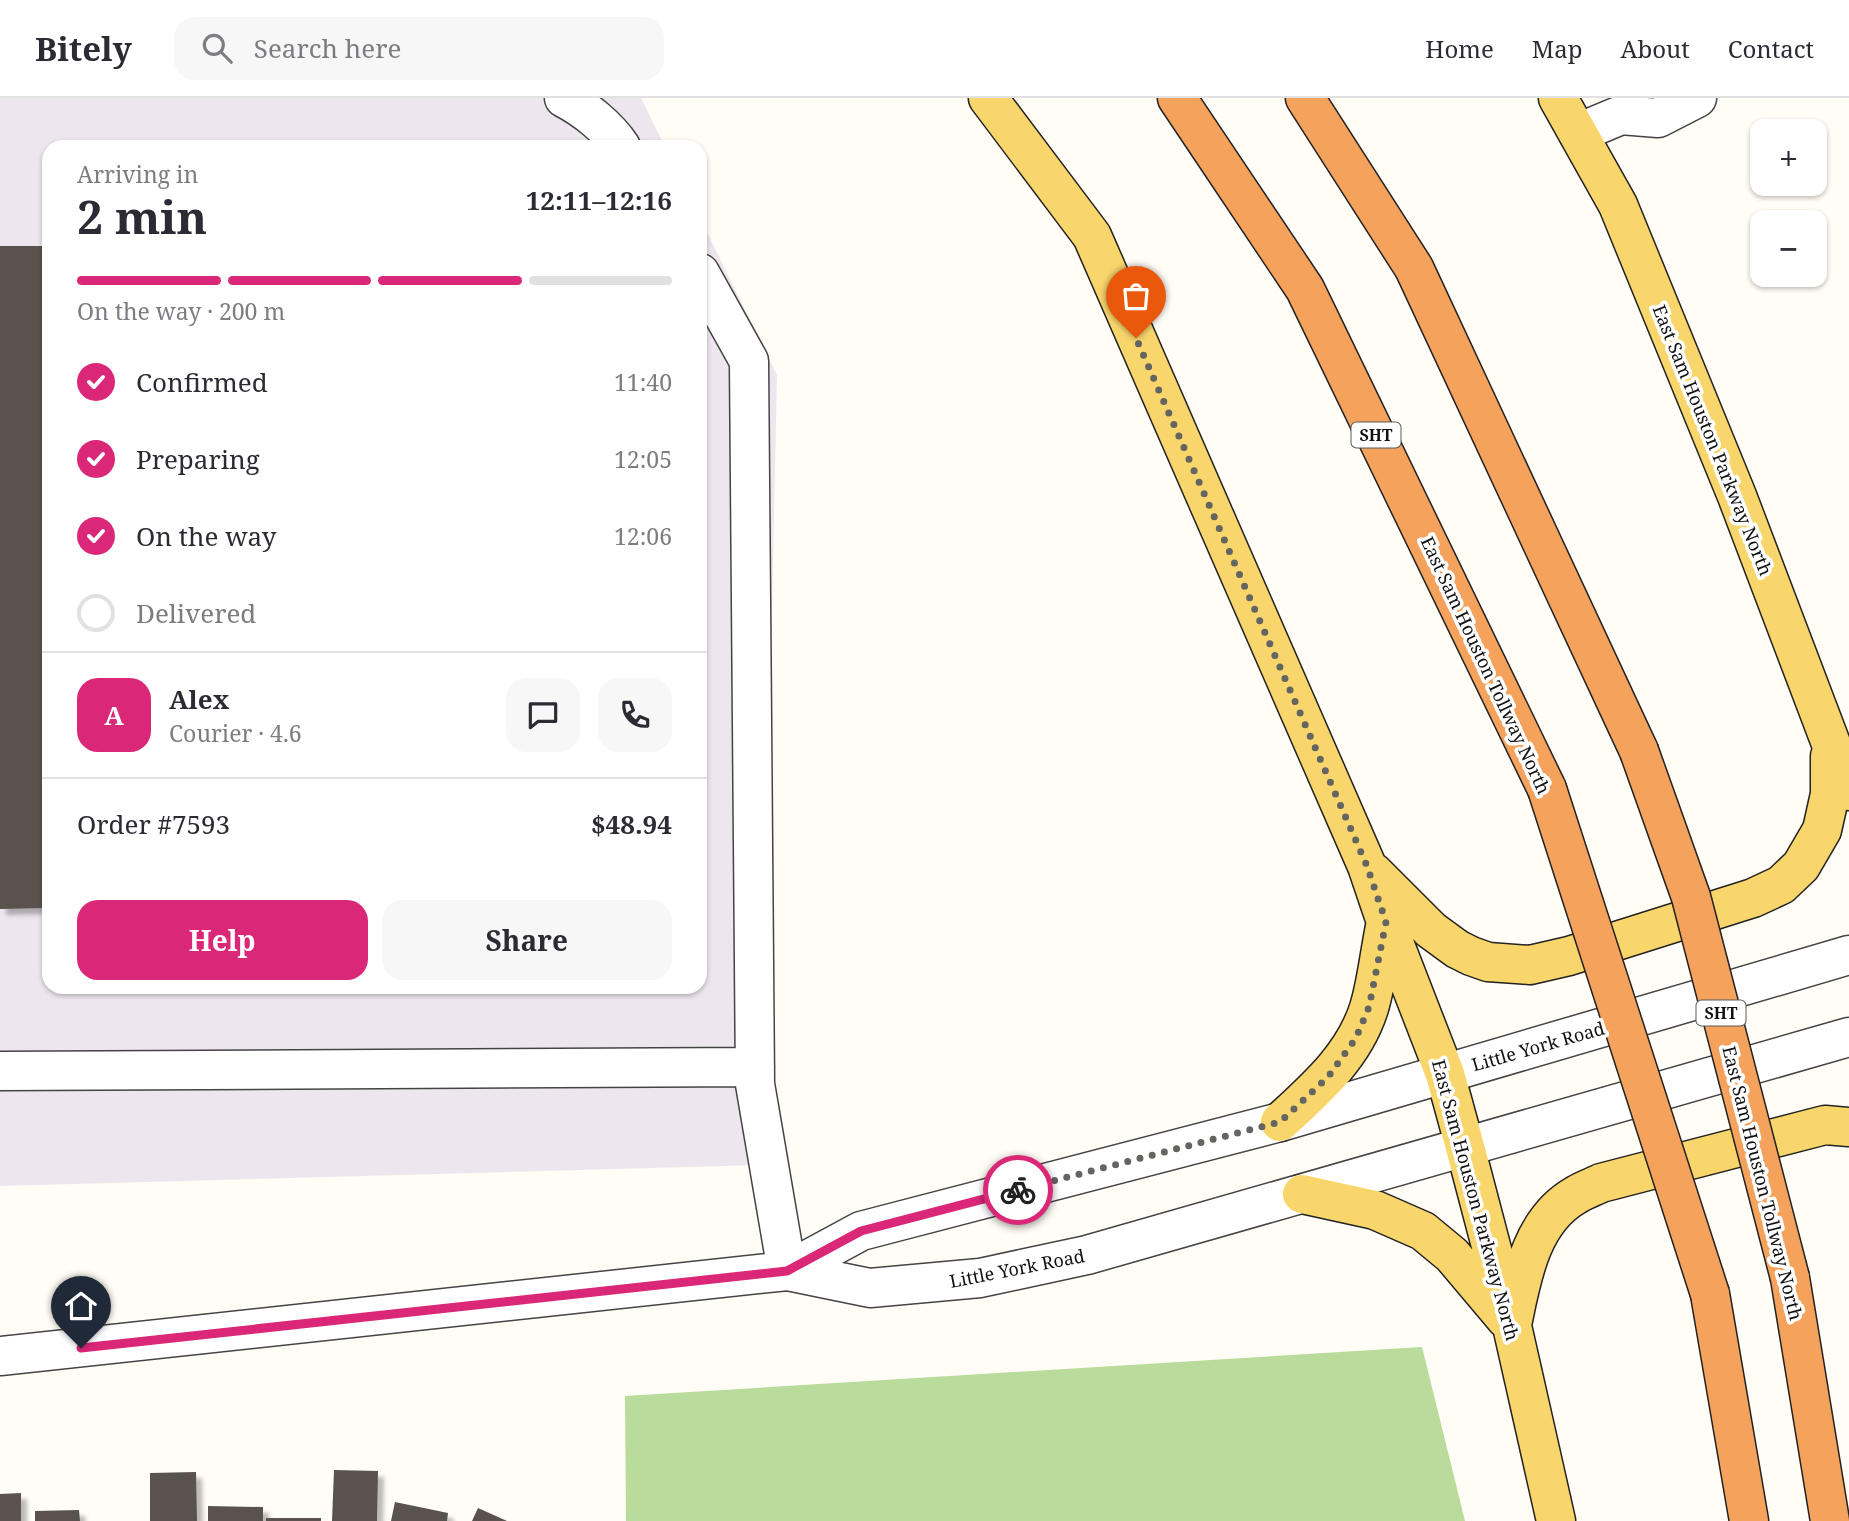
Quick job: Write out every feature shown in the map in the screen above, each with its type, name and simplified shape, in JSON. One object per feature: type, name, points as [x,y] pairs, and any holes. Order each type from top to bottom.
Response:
[{"type":"highway","name":"East Sam Houston Tollway North","points":[[1177,98],[1305,289],[1546,789],[1710,1294],[1749,1521]]},
{"type":"highway","name":"East Sam Houston Tollway North","points":[[1305,98],[1414,268],[1639,751],[1691,897],[1790,1278],[1830,1521]]},
{"type":"main road","name":"East Sam Houston Parkway North","points":[[988,98],[1092,236],[1367,866],[1444,1074],[1512,1326],[1556,1521]]},
{"type":"main road","name":"East Sam Houston Parkway North","points":[[1558,98],[1618,205],[1737,496],[1847,784]]},
{"type":"main road","points":[[1367,866],[1443,940],[1488,962],[1530,965],[1569,956],[1753,898],[1781,885],[1801,866],[1822,830],[1830,794],[1830,752],[1800,658]]},
{"type":"main road","points":[[1280,1122],[1328,1077],[1356,1038],[1369,1007],[1386,922]]},
{"type":"main road","points":[[1512,1326],[1522,1276],[1536,1239],[1553,1213],[1574,1195],[1601,1183],[1825,1125],[1849,1127]]},
{"type":"main road","points":[[1302,1194],[1375,1210],[1423,1231],[1452,1255],[1512,1326]]},
{"type":"street","points":[[564,98],[579,106],[617,140]]},
{"type":"street","points":[[1578,133],[1625,106],[1658,118],[1697,98]]},
{"type":"street","points":[[707,286],[749,361],[755,1084],[787,1271]]},
{"type":"street","name":"Little York Road","points":[[787,1271],[861,1231],[1280,1122],[1849,955]]},
{"type":"street","name":"Little York Road","points":[[0,1356],[787,1271],[870,1288],[980,1278],[1087,1255],[1849,1037]]},
{"type":"street","points":[[0,1071],[755,1067]]},
{"type":"shaded area","points":[[0,98],[641,98],[662,140],[42,140],[42,994],[707,994],[707,232],[777,375],[760,1165],[0,1186]]},
{"type":"green space","points":[[1422,1347],[1465,1521],[626,1521],[625,1396]]},
{"type":"building","points":[[0,246],[42,246],[42,908],[0,909]]},
{"type":"building","points":[[334,1470],[378,1471],[377,1521],[332,1521]]},
{"type":"building","points":[[196,1472],[197,1521],[150,1521],[150,1473]]},
{"type":"building","points":[[21,1493],[21,1521],[0,1521],[0,1494]]},
{"type":"building","points":[[395,1502],[448,1513],[447,1521],[391,1521]]},
{"type":"building","points":[[208,1506],[263,1507],[263,1521],[208,1521]]},
{"type":"building","points":[[478,1508],[507,1521],[472,1521]]},
{"type":"building","points":[[79,1510],[80,1521],[35,1521],[35,1511]]},
{"type":"building","points":[[266,1518],[321,1518],[321,1521],[266,1521]]},
{"type":"way so far","points":[[1018,1190],[1280,1122],[1328,1077],[1356,1038],[1369,1007],[1386,922],[1367,866],[1136,338]]},
{"type":"route","points":[[81,1348],[787,1271],[861,1231],[1018,1190]]}]
